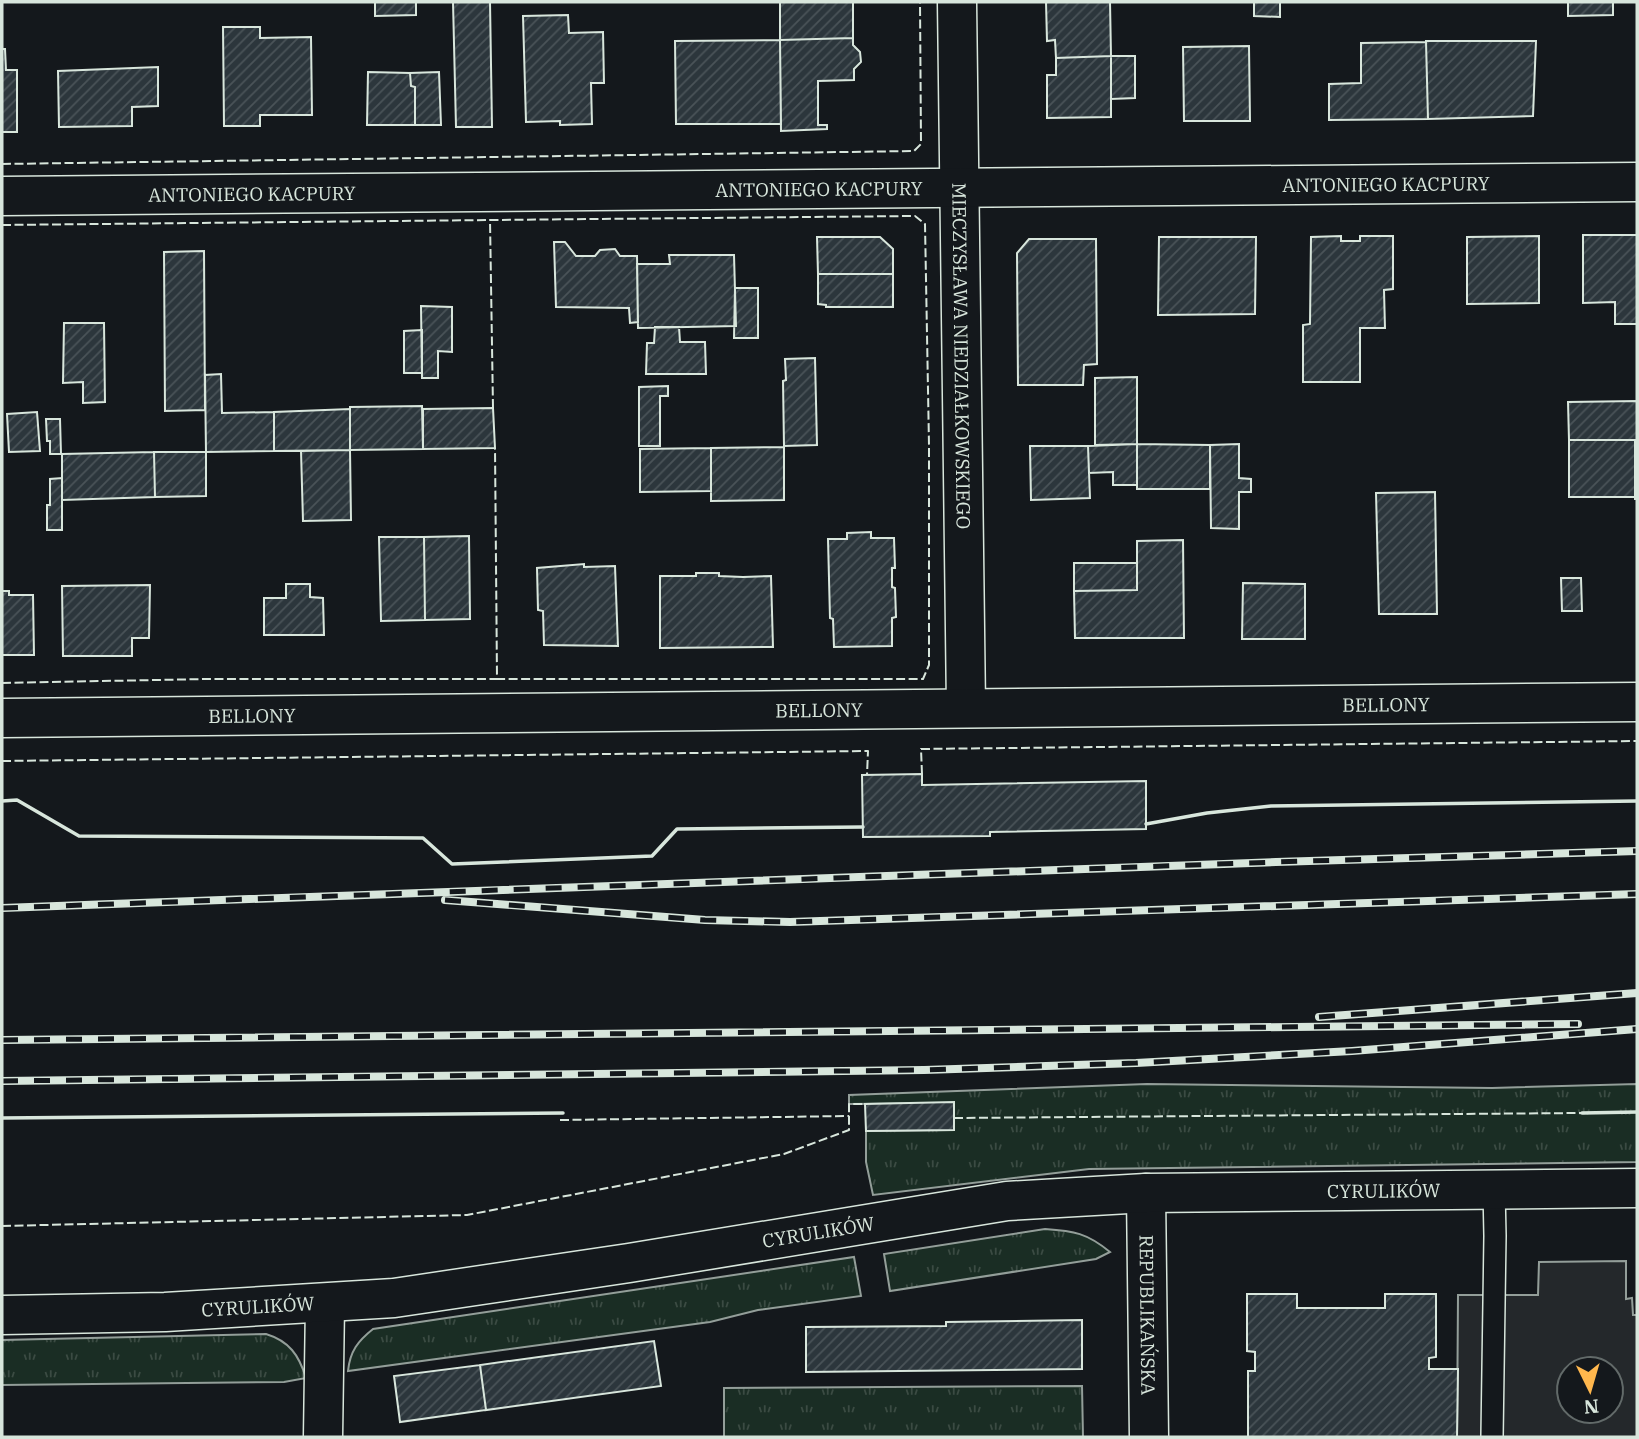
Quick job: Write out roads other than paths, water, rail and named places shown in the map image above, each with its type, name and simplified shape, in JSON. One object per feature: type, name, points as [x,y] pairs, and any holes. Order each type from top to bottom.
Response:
[{"type":"street","name":"MIECZYSŁAWA NIEDZIAŁKOWSKIEGO","points":[[957,2],[966,708]]},
{"type":"street","name":"ANTONIEGO KACPURY","points":[[2,196],[1637,183]]},
{"type":"street","name":"BELLONY","points":[[2,718],[1637,702]]},
{"type":"street","name":"CYRULIKÓW","points":[[2,1315],[165,1312],[325,1304],[394,1297],[628,1263],[1007,1200],[1146,1193],[1637,1188]]},
{"type":"street","name":"REPUBLIKAŃSKA","points":[[1146,1193],[1149,1437]]},
{"type":"street","points":[[323,1437],[325,1304]]},
{"type":"lane","points":[[1492,1437],[1494,1189]]},
{"type":"railway","points":[[2,908],[1637,851]]},
{"type":"railway","points":[[445,900],[705,920],[790,922],[1637,894]]},
{"type":"railway","points":[[1319,1017],[1637,993]]},
{"type":"railway","points":[[2,1040],[1578,1024]]},
{"type":"railway","points":[[2,1081],[924,1070],[1136,1063],[1352,1051],[1637,1029]]}]
